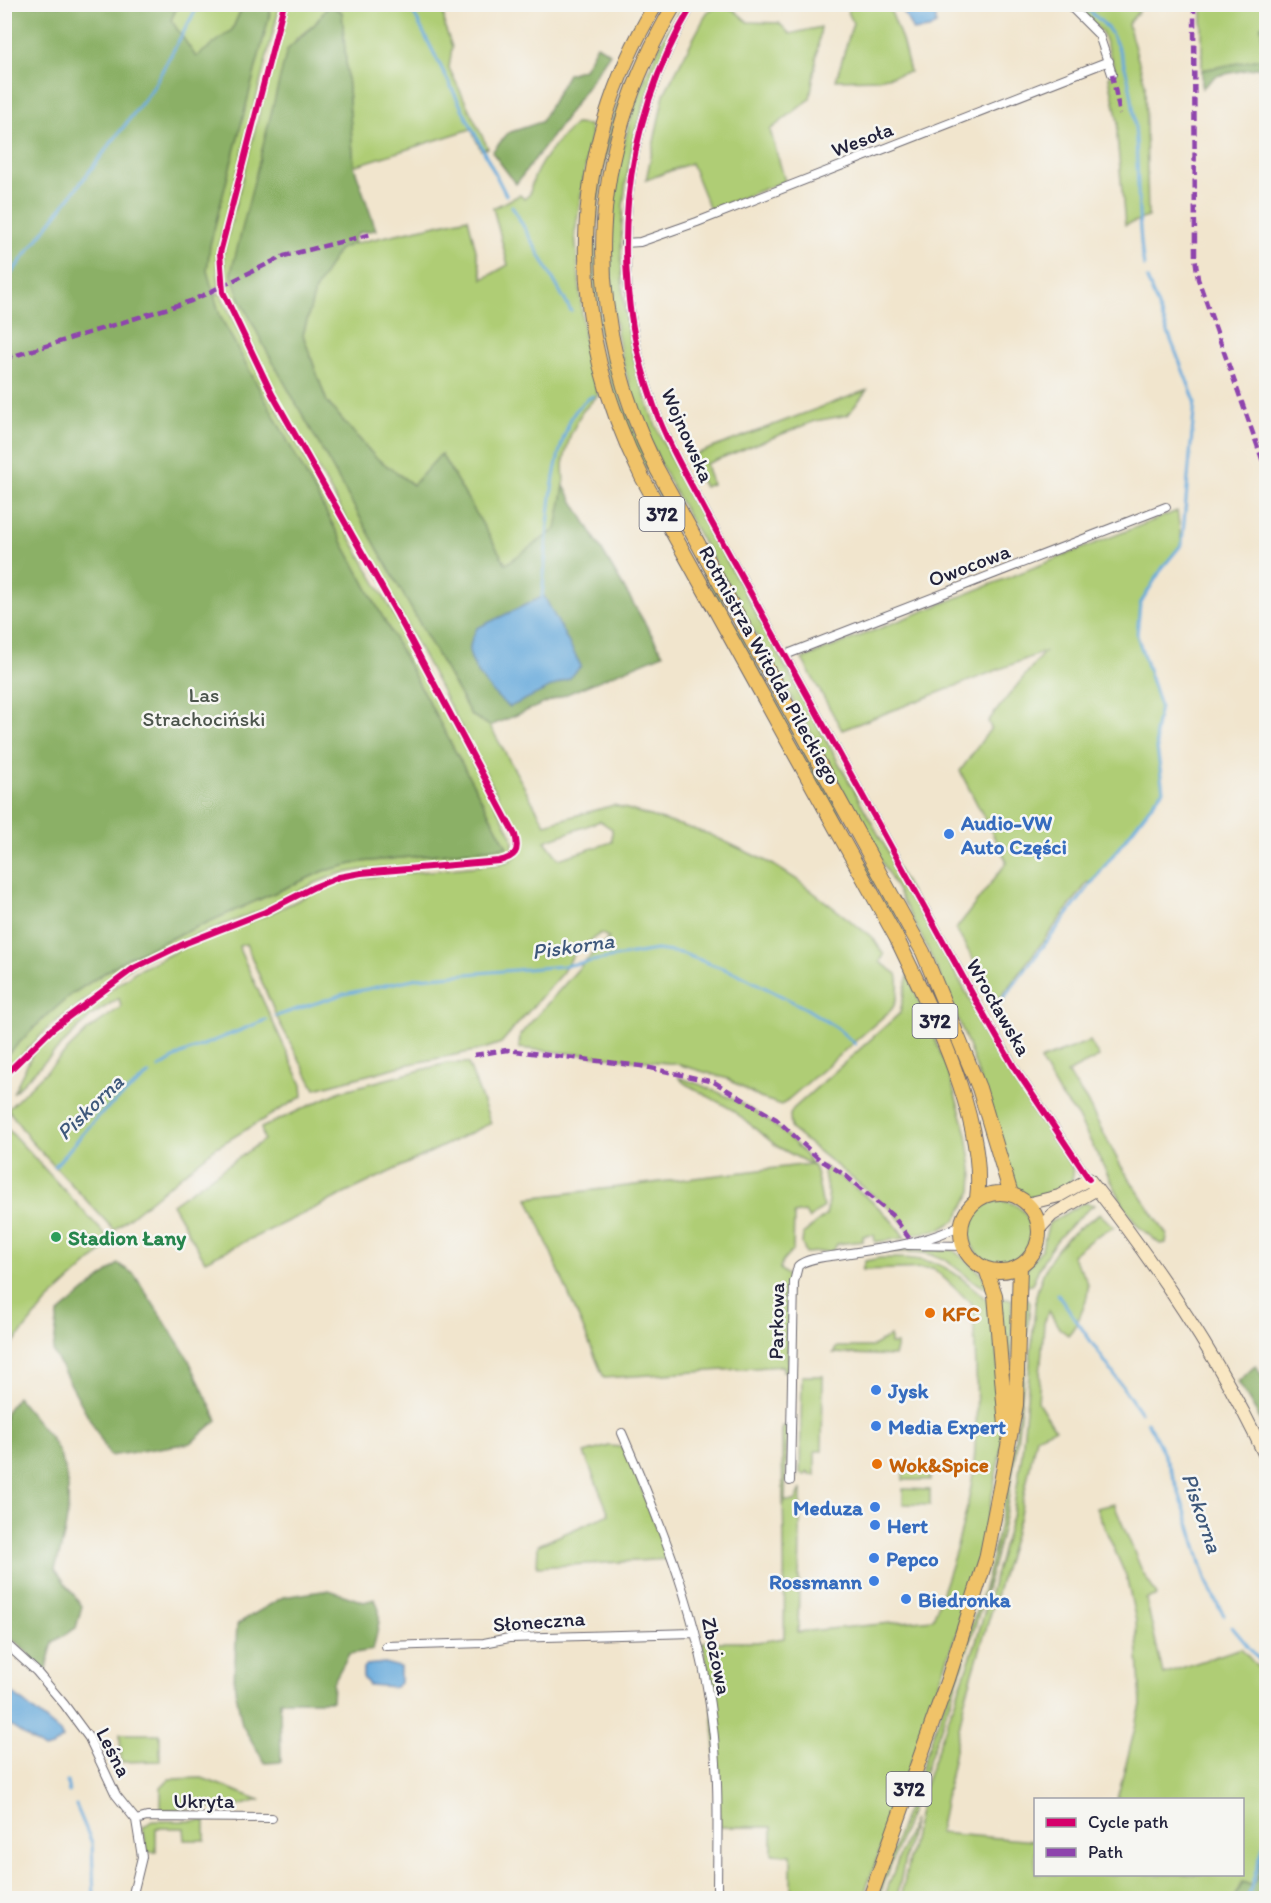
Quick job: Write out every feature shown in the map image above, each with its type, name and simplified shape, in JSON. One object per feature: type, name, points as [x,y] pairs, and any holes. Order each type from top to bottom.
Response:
[{"type":"main road","name":"Rotmistrza Witolda Pileckiego","points":[[656,4],[640,31],[611,97],[591,179],[585,236],[587,291],[604,382],[615,416],[642,477],[880,907],[929,1005],[968,1115],[976,1162],[977,1200]]},
{"type":"main road","name":"Rotmistrza Witolda Pileckiego","points":[[675,4],[652,45],[628,99],[608,182],[602,236],[602,274],[609,332],[620,379],[662,478],[923,952],[979,1088],[1011,1194]]},
{"type":"main road","points":[[1027,1204],[1093,1184]]},
{"type":"main road","points":[[1039,1229],[1052,1215],[1093,1184]]},
{"type":"main road","name":"Wrocławska","points":[[1093,1184],[1151,1261],[1181,1306],[1266,1458]]},
{"type":"main road","points":[[964,1246],[962,1224],[968,1209],[977,1200],[993,1193],[1011,1194],[1027,1204],[1036,1216],[1039,1229],[1035,1250],[1020,1266],[1003,1271],[986,1269]]},
{"type":"main road","name":"372","points":[[964,1246],[972,1259],[986,1269],[994,1292],[1008,1451]]},
{"type":"main road","name":"372","points":[[870,1899],[978,1590],[997,1512],[1016,1405],[1020,1266]]},
{"type":"street","name":"Wojnowska","points":[[693,4],[668,52],[645,110],[628,190],[626,274],[632,326],[642,371],[654,407],[679,463],[890,845]]},
{"type":"street","points":[[1068,4],[1099,36],[1113,74]]},
{"type":"street","name":"Wesoła","points":[[625,243],[640,242],[688,225],[1109,61]]},
{"type":"street","name":"Owocowa","points":[[785,655],[1166,507]]},
{"type":"street","name":"Wrocławska","points":[[890,845],[1014,1068],[1093,1184]]},
{"type":"street","points":[[898,1245],[950,1230],[962,1224]]},
{"type":"street","points":[[898,1245],[964,1246]]},
{"type":"street","name":"Parkowa","points":[[790,1481],[794,1282],[798,1266],[814,1260],[898,1245]]},
{"type":"street","name":"Zbożowa","points":[[622,1433],[671,1554],[703,1662],[712,1721],[717,1899]]},
{"type":"street","name":"Słoneczna","points":[[386,1646],[484,1643],[509,1638],[694,1633]]},
{"type":"street","name":"Leśna","points":[[4,1642],[36,1671],[64,1704],[89,1738],[116,1795],[136,1820],[142,1857],[132,1899]]},
{"type":"street","name":"Ukryta","points":[[136,1820],[147,1817],[272,1818]]},
{"type":"green space","name":"Las Strachociński","points":[[4,5],[178,5],[171,20],[196,57],[232,30],[243,5],[272,5],[210,245],[207,271],[220,316],[507,847],[361,862],[324,871],[127,958],[72,994],[5,1057]]},
{"type":"green space","points":[[178,5],[243,5],[232,30],[196,58],[171,20]]},
{"type":"green space","points":[[272,5],[280,5],[217,253],[219,287],[212,289],[207,271],[210,245]]},
{"type":"green space","points":[[287,5],[329,5],[315,24],[296,39],[239,296],[265,348],[471,715],[490,726],[545,824],[614,805],[709,834],[772,864],[796,879],[873,938],[884,955],[880,962],[897,974],[898,993],[893,1007],[782,1105],[760,1098],[728,1079],[677,1064],[519,1048],[520,1035],[587,959],[609,938],[601,933],[576,951],[562,973],[501,1043],[315,1089],[276,1016],[246,944],[239,946],[302,1085],[303,1096],[215,1148],[114,1230],[30,1140],[8,1109],[88,1030],[121,1007],[119,998],[91,1016],[13,1093],[35,1049],[54,1031],[136,971],[187,946],[267,915],[340,880],[499,864],[511,860],[518,854],[520,846],[518,834],[400,612],[274,392],[227,294],[223,254]],"holes":[[[600,821],[612,829],[612,842],[559,859],[545,841]]]},
{"type":"green space","points":[[329,5],[443,5],[445,27],[452,47],[449,68],[488,148],[481,150],[471,129],[354,166],[342,13]]},
{"type":"green space","points":[[329,5],[342,12],[354,166],[376,230],[358,233],[352,244],[338,250],[315,291],[303,335],[327,402],[375,457],[413,485],[441,454],[506,564],[556,529],[564,486],[663,654],[490,726],[471,715],[265,348],[239,296],[231,273],[287,50],[315,24]]},
{"type":"green space","points":[[663,5],[668,5],[637,64],[615,123],[601,181],[596,240],[599,299],[610,359],[629,419],[656,479],[906,933],[903,937],[657,491],[624,420],[601,346],[594,296],[592,245],[596,195],[606,145],[620,96],[639,49]]},
{"type":"green space","points":[[683,5],[688,5],[663,53],[644,103],[631,154],[623,206],[621,259],[625,312],[636,364],[652,416],[670,457],[705,522],[997,1048],[1073,1167],[1071,1182],[1053,1193],[1030,1198],[1014,1188],[971,1052],[930,954],[852,806],[673,488],[637,408],[622,357],[613,305],[610,253],[614,201],[622,150],[637,100],[657,51]]},
{"type":"green space","points":[[722,5],[734,10],[748,22],[779,23],[790,34],[821,27],[810,99],[770,130],[785,181],[710,210],[691,163],[646,180],[664,94],[708,11]]},
{"type":"green space","points":[[845,5],[893,5],[890,9],[902,40],[910,72],[878,79],[836,80],[853,23]]},
{"type":"green space","points":[[1073,5],[1144,5],[1128,24],[1145,84],[1148,217],[1125,225],[1117,136],[1118,122],[1109,77],[1115,69],[1102,32]]},
{"type":"green space","points":[[1202,5],[1266,5],[1266,24],[1261,26],[1266,58],[1202,70]]},
{"type":"green space","points":[[1266,24],[1266,66],[1216,76],[1202,88],[1202,70],[1265,58],[1261,26]]},
{"type":"green space","points":[[597,45],[610,53],[557,130],[516,184],[492,152],[508,133],[541,122],[568,74],[584,69]]},
{"type":"green space","points":[[575,124],[589,125],[591,133],[575,233],[584,336],[598,395],[582,412],[570,436],[563,464],[564,486],[556,529],[506,565],[441,454],[414,485],[375,457],[327,402],[303,335],[315,291],[338,250],[352,244],[468,218],[483,279],[508,265],[493,208],[520,195],[524,199],[530,194],[540,165]]},
{"type":"green space","points":[[220,293],[269,395],[394,615],[512,836],[514,851],[510,855],[499,858],[338,874],[264,909],[184,940],[133,965],[50,1026],[5,1072],[5,1057],[41,1021],[72,994],[127,958],[324,871],[361,862],[507,847],[220,316],[214,295]]},
{"type":"green space","points":[[867,390],[848,415],[815,421],[706,464],[712,484],[704,487],[688,457]]},
{"type":"green space","points":[[1177,511],[1182,544],[1163,567],[1140,604],[1137,635],[1160,706],[1155,733],[1163,790],[1091,884],[1088,882],[997,1002],[956,929],[1007,862],[960,771],[991,728],[988,721],[1044,652],[842,730],[802,659]]},
{"type":"green space","points":[[908,974],[948,1071],[967,1134],[973,1176],[972,1191],[956,1220],[941,1229],[912,1235],[894,1212],[791,1129],[790,1115],[793,1109],[900,1013]]},
{"type":"green space","points":[[1090,1041],[1099,1057],[1067,1073],[1086,1100],[1121,1166],[1167,1235],[1166,1243],[1160,1244],[1138,1226],[1126,1209],[1077,1116],[1058,1092],[1040,1060]]},
{"type":"green space","points":[[448,1063],[468,1063],[491,1123],[205,1261],[172,1204],[264,1140],[261,1128],[341,1091]]},
{"type":"green space","points":[[678,1077],[717,1091],[754,1111],[787,1136],[814,1167],[823,1207],[809,1219],[805,1212],[794,1214],[793,1250],[782,1262],[780,1269],[789,1277],[788,1371],[783,1371],[783,1366],[604,1378],[528,1198],[810,1164],[778,1147],[731,1109],[684,1083]]},
{"type":"green space","name":"Stadion Łany","points":[[5,1126],[112,1242],[47,1302],[5,1353]]},
{"type":"green space","points":[[823,1166],[868,1198],[905,1238],[875,1242],[874,1235],[863,1236],[863,1241],[837,1244],[833,1251],[806,1253],[802,1244],[803,1234],[826,1215],[829,1202]]},
{"type":"green space","points":[[1000,1201],[1017,1206],[1022,1210],[1026,1215],[1031,1232],[1026,1249],[1022,1254],[1017,1258],[1000,1263],[983,1258],[978,1254],[974,1249],[969,1232],[974,1215],[978,1210],[983,1206]]},
{"type":"green space","points":[[1083,1203],[1094,1205],[1057,1240],[1043,1261],[1032,1285],[1024,1286],[1025,1272],[1042,1248],[1049,1223]]},
{"type":"green space","points":[[1100,1214],[1114,1227],[1095,1237],[1072,1255],[1088,1287],[1086,1301],[1072,1331],[1068,1335],[1059,1328],[1049,1311],[1044,1323],[1038,1402],[1055,1429],[1036,1437],[1019,1519],[964,1703],[939,1833],[1034,1841],[1034,1876],[1244,1876],[1244,1798],[1117,1798],[1141,1705],[1136,1621],[1126,1576],[1096,1508],[1114,1504],[1143,1573],[1157,1595],[1146,1599],[1163,1674],[1241,1648],[1266,1677],[1266,1844],[1257,1880],[1250,1885],[1242,1882],[1234,1898],[901,1898],[923,1790],[975,1645],[1013,1513],[1022,1453],[1036,1296],[1045,1270],[1058,1248],[1076,1230]]},
{"type":"green space","points":[[953,1250],[981,1273],[990,1288],[972,1281],[941,1258],[922,1253],[889,1252]]},
{"type":"green space","points":[[880,1258],[914,1259],[939,1265],[961,1278],[987,1300],[991,1299],[1002,1405],[1003,1439],[976,1578],[863,1898],[791,1898],[791,1855],[772,1854],[772,1827],[720,1827],[711,1685],[702,1642],[757,1642],[784,1638],[782,1426],[787,1427],[785,1501],[795,1501],[801,1489],[798,1632],[933,1619],[962,1528],[973,1473],[977,1388],[972,1304],[933,1268],[862,1270],[865,1261]]},
{"type":"green space","points":[[118,1264],[134,1274],[188,1358],[217,1420],[191,1443],[110,1456],[53,1352],[58,1314]]},
{"type":"green space","points":[[1023,1298],[1027,1298],[1030,1302],[1019,1429],[1010,1492],[996,1554],[956,1684],[879,1898],[876,1898],[983,1592],[995,1545],[1009,1475],[1019,1403]]},
{"type":"green space","points":[[998,1299],[1012,1299],[1011,1402]]},
{"type":"green space","points":[[890,1336],[890,1344],[897,1344],[894,1356],[833,1353],[837,1347],[871,1347]]},
{"type":"green space","points":[[1256,1365],[1266,1384],[1266,1429],[1238,1382]]},
{"type":"green space","points":[[802,1376],[823,1376],[822,1451],[815,1451],[815,1475],[809,1475],[808,1472],[805,1475],[800,1474]]},
{"type":"green space","points":[[17,1397],[52,1440],[65,1471],[68,1487],[67,1521],[55,1569],[82,1606],[76,1628],[53,1642],[45,1672],[20,1645],[5,1635],[5,1413]]},
{"type":"green space","points":[[609,1446],[621,1447],[628,1455],[669,1559],[537,1567],[538,1545],[609,1514],[584,1453]]},
{"type":"green space","points":[[903,1464],[930,1465],[930,1480],[903,1480]]},
{"type":"green space","points":[[903,1489],[930,1490],[930,1505],[903,1504]]},
{"type":"green space","points":[[329,1590],[364,1602],[374,1599],[379,1610],[379,1617],[373,1650],[349,1654],[333,1683],[332,1701],[280,1701],[281,1762],[265,1763],[242,1725],[234,1683],[237,1624],[283,1597]]},
{"type":"green space","points":[[120,1734],[160,1734],[160,1761],[121,1762]]},
{"type":"green space","points":[[202,1778],[260,1800],[239,1806],[161,1810],[161,1787],[169,1779]]},
{"type":"green space","points":[[913,1819],[897,1898],[884,1898]]},
{"type":"green space","points":[[152,1821],[205,1821],[205,1840],[185,1840],[184,1828],[156,1828],[156,1852],[147,1852],[143,1827]]},
{"type":"green space","points":[[1266,1844],[1266,1898],[1234,1898],[1243,1882],[1250,1885],[1257,1880]]},
{"type":"water","points":[[900,5],[936,5],[936,24],[929,29],[913,31]]},
{"type":"water","points":[[544,596],[581,666],[570,678],[510,707],[492,691],[476,669],[470,655],[471,641],[477,628]]},
{"type":"water","points":[[384,1663],[400,1667],[400,1683],[395,1687],[369,1685],[363,1677],[363,1668],[366,1665]]},
{"type":"water","points":[[5,1687],[60,1732],[63,1738],[52,1747],[44,1749],[5,1722]]},
{"type":"waterway","points":[[4,283],[151,91],[199,4]]},
{"type":"waterway","points":[[409,4],[506,195]]},
{"type":"waterway","points":[[1081,4],[1111,33],[1123,59],[1130,87],[1144,266]]},
{"type":"waterway","points":[[512,206],[571,311]]},
{"type":"waterway","points":[[999,1004],[1163,790],[1155,733],[1160,706],[1137,635],[1140,604],[1163,567],[1182,544],[1195,401],[1147,279]]},
{"type":"waterway","points":[[542,597],[556,465],[571,419],[579,407],[593,396]]},
{"type":"waterway","name":"Piskorna","points":[[276,1016],[344,994],[418,978],[563,966],[656,950],[681,953],[738,974],[807,1009],[837,1028],[855,1044]]},
{"type":"waterway","name":"Piskorna","points":[[159,1068],[181,1054],[266,1020]]},
{"type":"waterway","name":"Piskorna","points":[[55,1166],[99,1115],[149,1074]]},
{"type":"waterway","name":"Piskorna","points":[[1058,1294],[1140,1412]]},
{"type":"waterway","name":"Piskorna","points":[[1147,1422],[1173,1476],[1205,1576],[1224,1615]]},
{"type":"waterway","name":"Piskorna","points":[[1232,1627],[1266,1668]]},
{"type":"waterway","points":[[67,1782],[69,1792]]},
{"type":"waterway","points":[[76,1805],[92,1843],[94,1898]]},
{"type":"waterway","name":"Piskorna","points":[[1248,1898],[1266,1837]]},
{"type":"marked path","points":[[1194,4],[1195,257],[1198,279],[1266,470]]},
{"type":"marked path","points":[[1112,74],[1120,114]]},
{"type":"marked path","points":[[4,359],[191,301],[284,256],[372,234]]},
{"type":"marked path","points":[[474,1055],[507,1050],[641,1066],[714,1082],[776,1119],[819,1159],[845,1175],[894,1217],[911,1241]]},
{"type":"cycle path","points":[[4,1076],[52,1029],[134,968],[186,943],[265,912],[339,877],[499,861],[509,858],[516,850],[515,835],[397,614],[272,394],[223,292],[220,253],[284,4]]},
{"type":"cycle path","points":[[693,4],[668,51],[649,100],[636,150],[628,201],[626,253],[630,304],[639,356],[654,406],[672,448],[708,516],[979,1006],[1014,1067],[1089,1179]]},
{"type":"place","name":"Audio-VW Auto Części","points":[[949,834]]},
{"type":"place","name":"Stadion Łany","points":[[56,1237]]},
{"type":"place","name":"KFC","points":[[930,1313]]},
{"type":"place","name":"Jysk","points":[[876,1390]]},
{"type":"place","name":"Media Expert","points":[[876,1426]]},
{"type":"place","name":"Wok&Spice","points":[[877,1464]]},
{"type":"place","name":"Meduza","points":[[875,1507]]},
{"type":"place","name":"Hert","points":[[875,1525]]},
{"type":"place","name":"Pepco","points":[[874,1558]]},
{"type":"place","name":"Rossmann","points":[[874,1581]]},
{"type":"place","name":"Biedronka","points":[[906,1599]]}]
